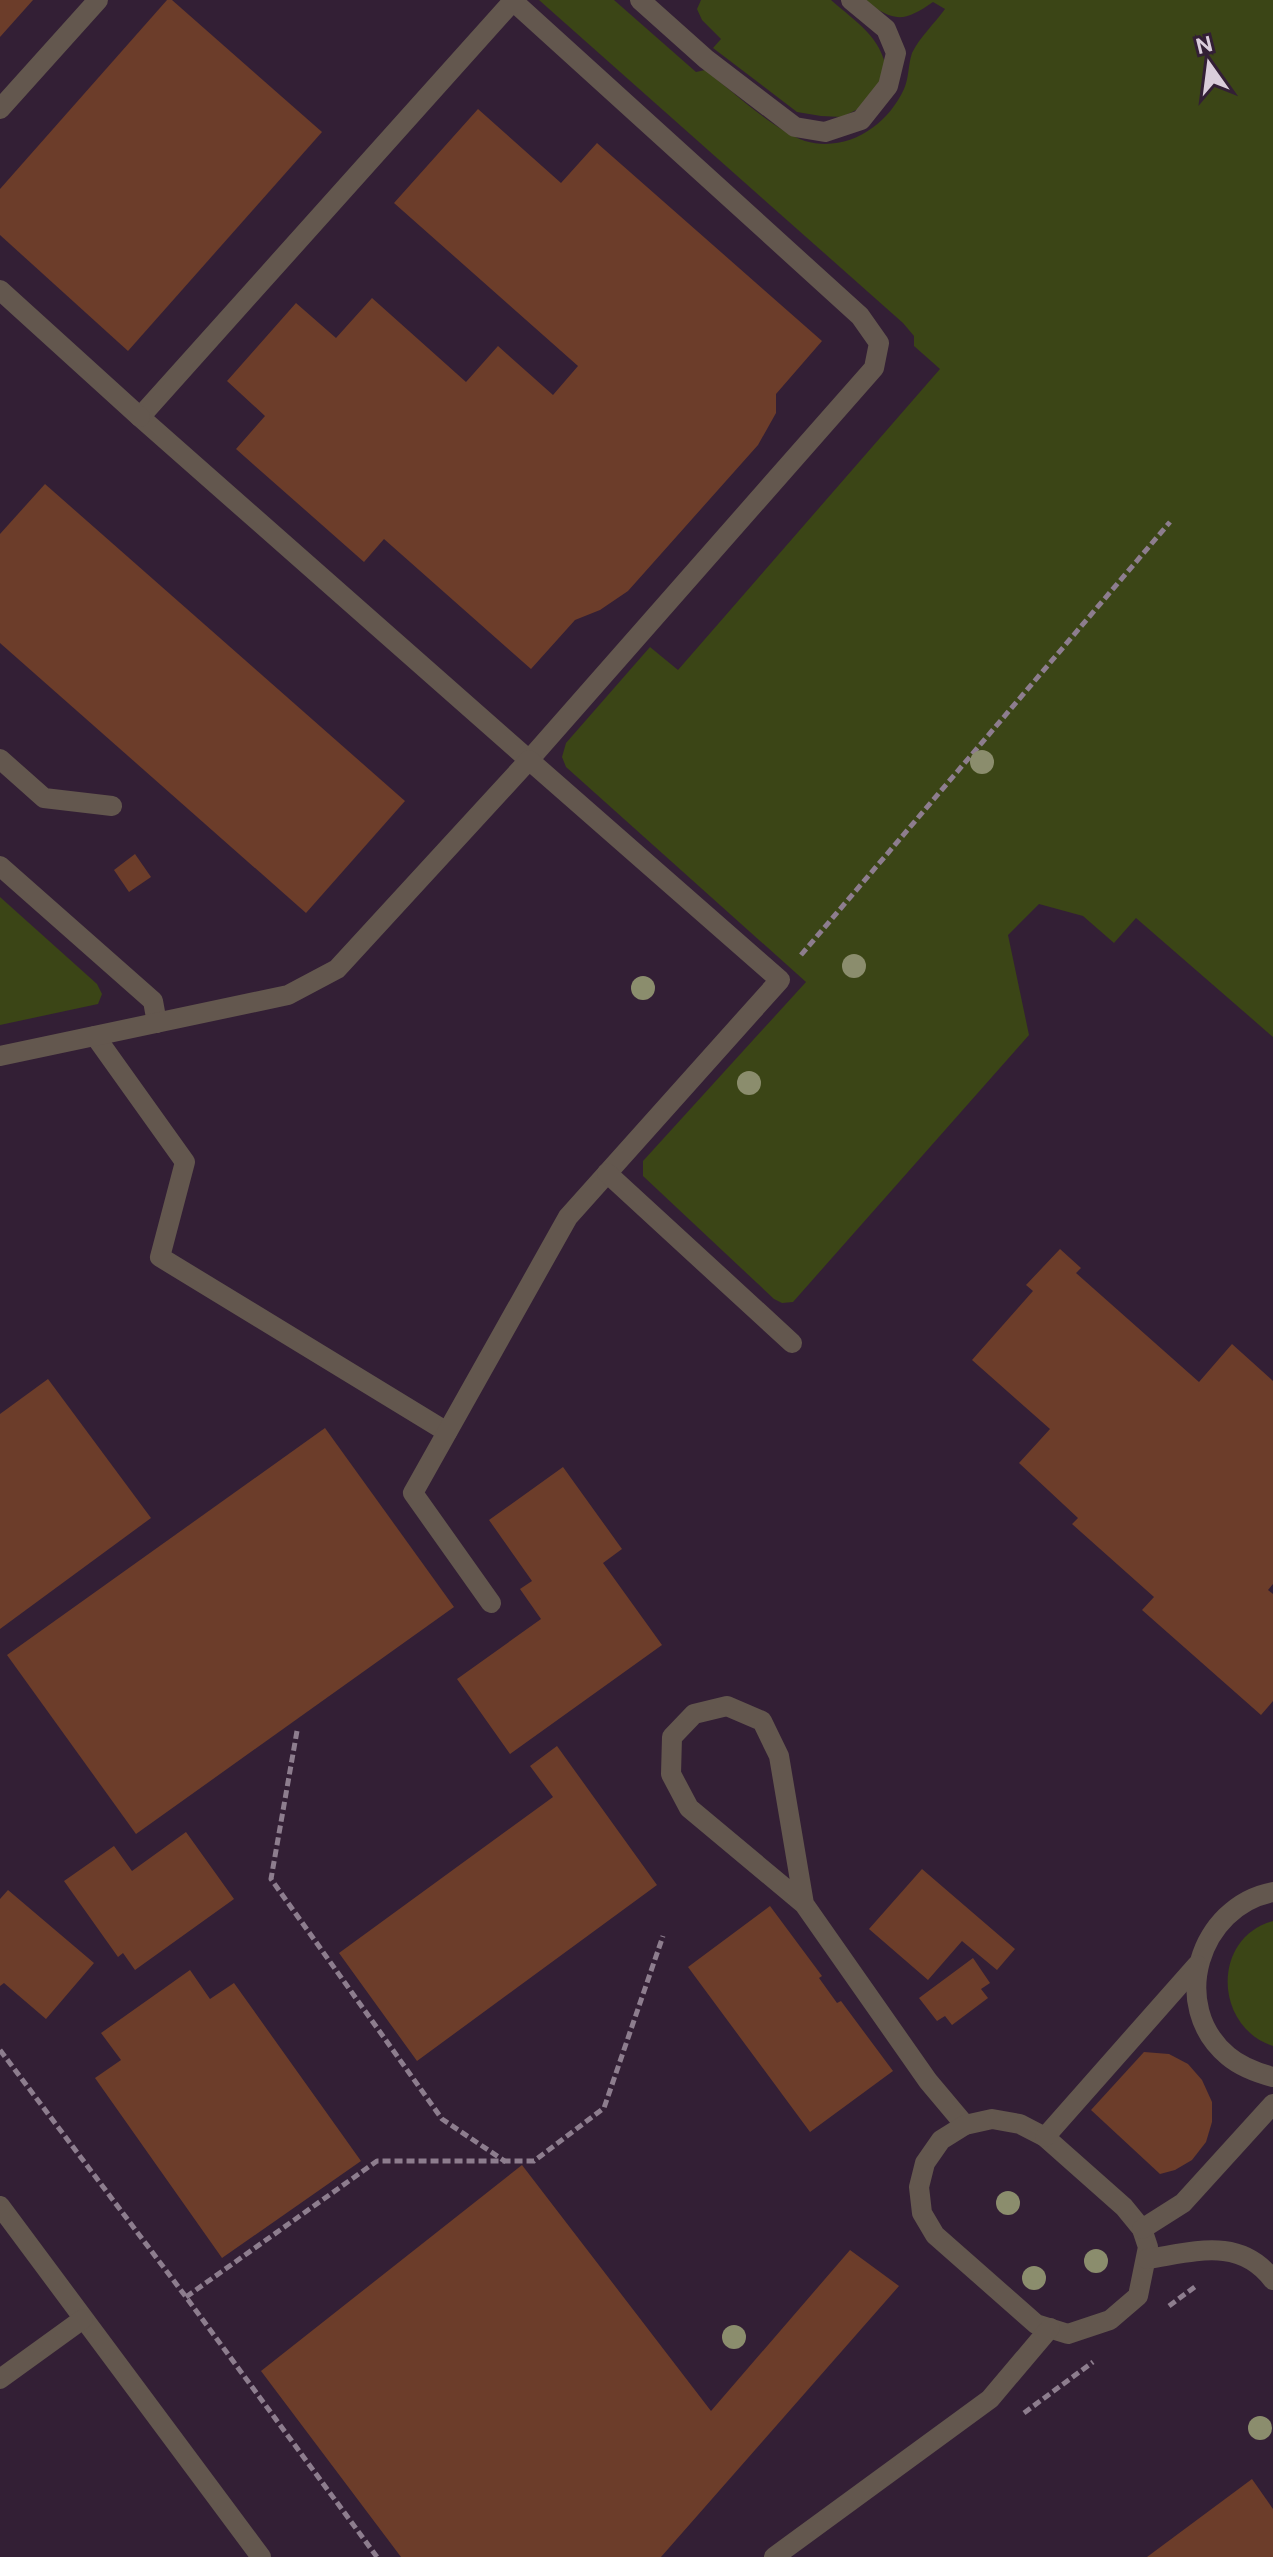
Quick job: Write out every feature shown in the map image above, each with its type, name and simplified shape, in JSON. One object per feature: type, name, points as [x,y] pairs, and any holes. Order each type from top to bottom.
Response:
[{"type":"lane","points":[[0,109],[98,0]]},
{"type":"lane","points":[[640,0],[706,59],[795,127],[825,132],[861,120],[888,86],[896,53],[886,29],[851,0]]},
{"type":"lane","points":[[0,1056],[288,995],[337,969],[529,760],[874,368],[879,343],[860,316],[513,1],[140,417]]},
{"type":"lane","points":[[0,290],[780,980],[568,1217],[413,1493],[491,1603]]},
{"type":"lane","points":[[0,759],[44,798],[112,806]]},
{"type":"lane","points":[[0,866],[153,1001],[157,1023]]},
{"type":"lane","points":[[95,1036],[185,1162],[160,1257],[447,1432]]},
{"type":"lane","points":[[607,1173],[792,1343]]},
{"type":"lane","points":[[804,1904],[779,1756],[762,1721],[727,1706],[694,1714],[672,1737],[671,1774],[689,1808],[804,1904],[928,2081],[965,2125]]},
{"type":"lane","points":[[1273,1892],[1260,1894],[1238,1906],[1219,1922],[1205,1942],[1197,1965],[1195,1990],[1200,2014],[1211,2036],[1227,2056],[1273,2077]]},
{"type":"lane","points":[[1045,2137],[1197,1965]]},
{"type":"lane","points":[[1142,2229],[1183,2203],[1273,2104]]},
{"type":"lane","points":[[992,2119],[1020,2124],[1045,2137],[1124,2207],[1142,2229],[1148,2247],[1138,2296],[1110,2320],[1068,2334],[1036,2324],[935,2235],[922,2213],[919,2187],[925,2163],[941,2140],[965,2125],[992,2119]]},
{"type":"lane","points":[[0,2206],[261,2557]]},
{"type":"lane","points":[[1147,2259],[1226,2250],[1249,2256],[1273,2280]]},
{"type":"lane","points":[[0,2379],[83,2319]]},
{"type":"lane","points":[[774,2557],[990,2399],[1050,2328]]},
{"type":"path","points":[[780,980],[1170,522]]},
{"type":"path","points":[[297,1731],[271,1879],[442,2119],[507,2162]]},
{"type":"path","points":[[186,2297],[377,2161],[534,2161],[604,2108],[663,1936]]},
{"type":"path","points":[[0,2050],[377,2557]]},
{"type":"path","points":[[1164,2310],[1202,2281]]},
{"type":"path","points":[[1023,2414],[1100,2357]]},
{"type":"green space","points":[[539,0],[614,0],[696,72],[705,70],[767,120],[793,136],[821,144],[850,140],[876,125],[887,114],[904,89],[915,47],[945,9],[933,2],[914,14],[898,17],[883,13],[864,0],[1273,0],[1273,1037],[1136,918],[1114,943],[1083,916],[1039,904],[1008,935],[1029,1035],[793,1302],[782,1303],[774,1299],[643,1176],[643,1161],[806,982],[566,767],[562,757],[566,743],[650,647],[678,670],[940,369],[914,346],[914,336],[903,323]]},
{"type":"green space","points":[[701,0],[831,0],[874,39],[887,72],[860,108],[842,117],[797,112],[713,48],[721,39],[702,20],[697,9]]},
{"type":"green space","points":[[0,897],[97,984],[102,994],[98,1004],[0,1025]]},
{"type":"green space","points":[[1273,1921],[1273,2046],[1254,2036],[1239,2021],[1231,2003],[1228,1983],[1230,1963],[1239,1945],[1253,1930]]},
{"type":"building","points":[[0,0],[33,0],[0,37]]},
{"type":"building","points":[[167,0],[172,0],[322,132],[128,351],[0,235],[0,189]]},
{"type":"building","points":[[478,109],[561,183],[597,143],[822,341],[776,394],[776,413],[758,445],[628,591],[600,610],[575,620],[531,669],[384,539],[364,562],[236,449],[265,416],[227,381],[296,303],[336,338],[372,298],[466,382],[498,346],[553,395],[578,366],[394,203]]},
{"type":"building","points":[[45,484],[405,801],[306,913],[0,643],[0,534]]},
{"type":"building","points":[[135,854],[151,877],[129,892],[114,870]]},
{"type":"building","points":[[1060,1249],[1081,1268],[1076,1273],[1199,1382],[1232,1344],[1273,1381],[1273,1584],[1268,1590],[1273,1594],[1273,1701],[1261,1715],[1142,1610],[1154,1597],[1072,1524],[1078,1518],[1019,1463],[1050,1429],[972,1360],[1033,1291],[1026,1285]]},
{"type":"building","points":[[48,1379],[151,1518],[0,1629],[0,1414]]},
{"type":"building","points":[[325,1428],[454,1607],[136,1834],[7,1655]]},
{"type":"building","points":[[563,1467],[622,1549],[603,1563],[662,1645],[510,1754],[457,1679],[541,1619],[520,1589],[532,1581],[489,1520]]},
{"type":"building","points":[[557,1746],[657,1885],[417,2061],[339,1953],[553,1797],[530,1766]]},
{"type":"building","points":[[186,1832],[234,1899],[135,1970],[123,1953],[118,1957],[64,1881],[114,1846],[132,1871]]},
{"type":"building","points":[[922,1869],[1015,1949],[997,1970],[962,1941],[928,1980],[869,1929]]},
{"type":"building","points":[[8,1890],[94,1963],[46,2019],[4,1983],[0,1986],[0,1899]]},
{"type":"building","points":[[770,1906],[822,1976],[819,1978],[837,2003],[841,2001],[893,2071],[810,2132],[688,1967]]},
{"type":"building","points":[[973,1958],[990,1983],[981,1989],[988,1998],[952,2025],[945,2016],[937,2021],[919,1998]]},
{"type":"building","points":[[190,1970],[210,1999],[234,1983],[361,2161],[222,2258],[95,2078],[121,2060],[101,2033]]},
{"type":"building","points":[[1144,2052],[1169,2054],[1188,2064],[1202,2080],[1212,2102],[1212,2122],[1206,2142],[1192,2160],[1160,2174],[1091,2110]]},
{"type":"building","points":[[522,2165],[711,2411],[850,2250],[899,2286],[661,2557],[401,2557],[261,2371]]},
{"type":"building","points":[[1252,2479],[1273,2509],[1273,2557],[1147,2557]]}]
